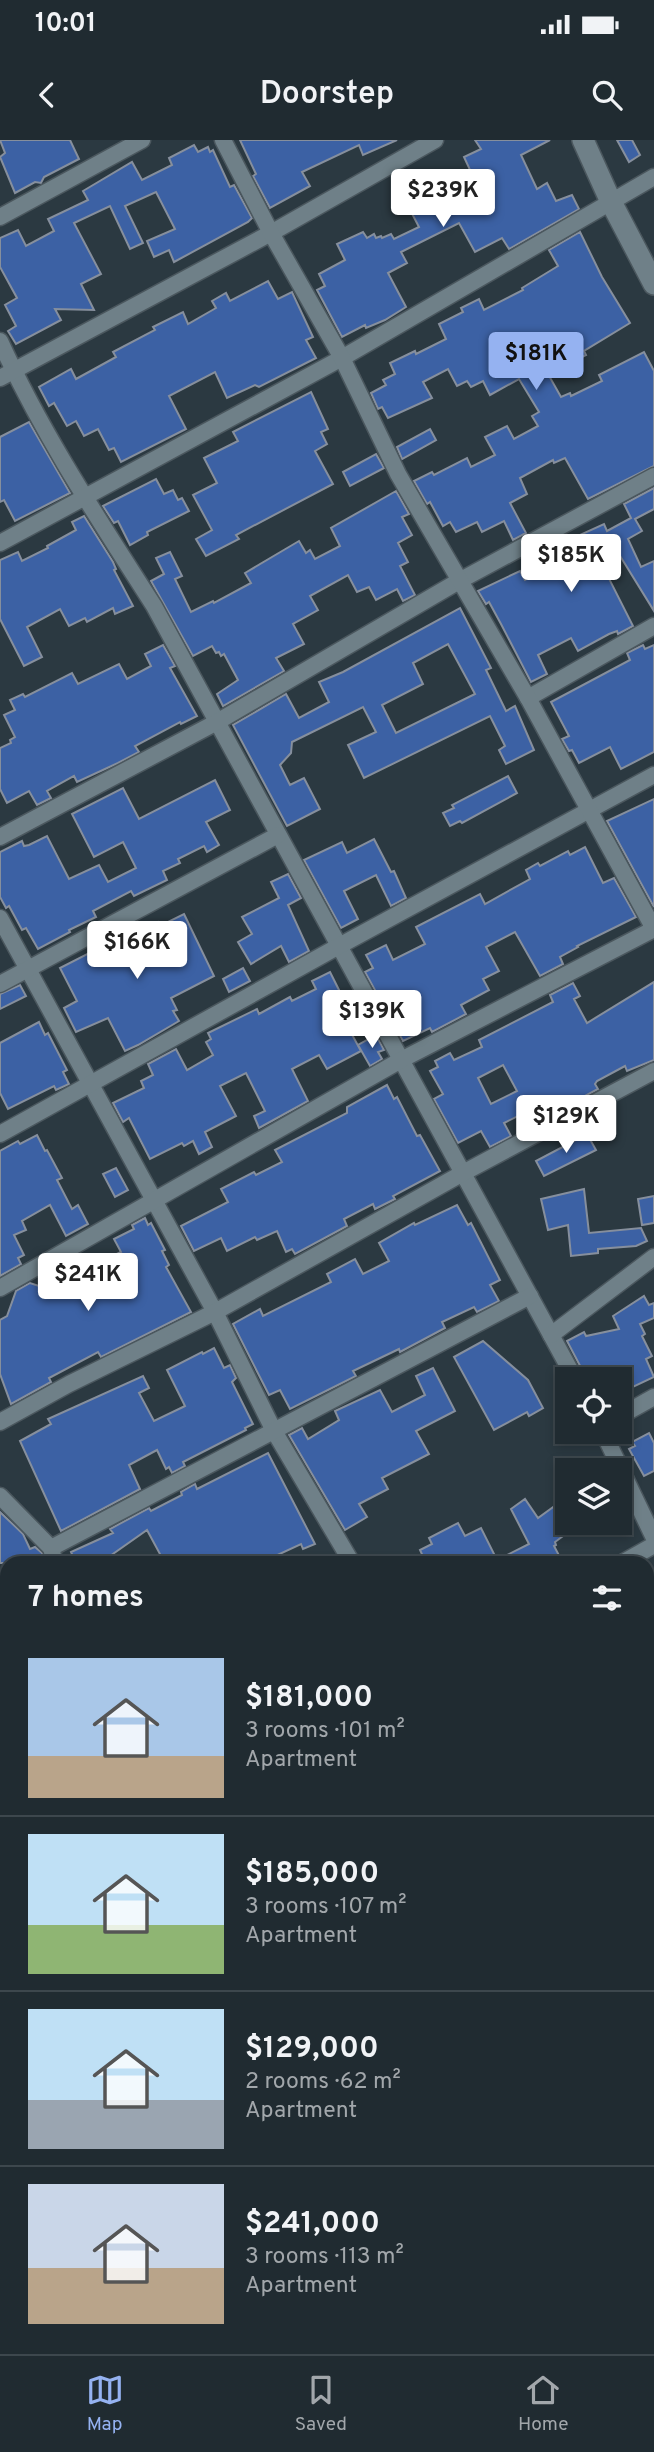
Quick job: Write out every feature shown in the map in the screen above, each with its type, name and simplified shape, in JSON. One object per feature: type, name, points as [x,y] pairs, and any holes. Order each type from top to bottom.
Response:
[{"type":"street","points":[[0,217],[142,140]]},
{"type":"street","points":[[0,1288],[401,1060],[654,929],[527,698],[398,474],[342,358],[271,233],[223,140]]},
{"type":"street","points":[[7,374],[271,233],[435,140]]},
{"type":"street","points":[[583,140],[611,202],[654,284]]},
{"type":"street","points":[[0,543],[342,358],[654,177]]},
{"type":"street","points":[[0,341],[7,374],[154,606],[568,1367]]},
{"type":"street","points":[[0,837],[217,722],[459,581],[654,476]]},
{"type":"street","points":[[527,698],[654,626]]},
{"type":"street","points":[[0,1134],[654,775]]},
{"type":"street","points":[[0,984],[278,835]]},
{"type":"street","points":[[0,918],[215,1312],[274,1431],[347,1556]]},
{"type":"street","points":[[0,1422],[69,1384],[215,1312],[463,1173],[654,1071]]},
{"type":"street","points":[[551,1335],[654,1257]]},
{"type":"street","points":[[0,1496],[53,1555],[274,1431],[530,1296]]},
{"type":"street","points":[[632,1409],[654,1397]]},
{"type":"street","points":[[609,1444],[654,1538]]},
{"type":"street","points":[[634,1556],[654,1545]]},
{"type":"building","points":[[0,140],[70,140],[79,159],[44,177],[41,183],[35,182],[15,193],[0,157],[5,153]]},
{"type":"building","points":[[240,140],[397,140],[363,155],[359,145],[302,172],[310,186],[270,208],[253,176],[256,174]]},
{"type":"building","points":[[475,140],[550,140],[521,155],[537,189],[547,183],[556,201],[572,195],[579,209],[509,249],[502,238],[475,252],[459,223],[401,252],[407,263],[388,273],[406,307],[385,320],[366,328],[365,325],[342,337],[317,290],[325,286],[319,274],[345,260],[337,244],[363,232],[367,238],[374,234],[376,238],[382,238],[391,234],[394,239],[419,227],[396,189],[403,185],[401,181],[418,172],[431,198],[462,182],[460,178],[471,172],[464,157],[481,149]]},
{"type":"building","points":[[617,140],[632,140],[640,155],[629,162]]},
{"type":"building","points":[[194,145],[198,152],[208,147],[210,152],[213,150],[230,187],[234,185],[252,218],[174,262],[169,250],[154,257],[147,241],[175,229],[156,192],[125,206],[143,243],[130,249],[110,206],[74,223],[101,274],[81,284],[94,310],[55,309],[61,320],[16,344],[8,331],[16,326],[5,305],[17,298],[0,267],[0,238],[18,230],[26,246],[54,231],[48,219],[88,200],[83,191],[132,162],[142,180],[172,165],[169,158]]},
{"type":"building","points":[[580,232],[602,277],[630,323],[584,351],[586,355],[548,374],[561,397],[570,393],[571,396],[602,381],[599,375],[644,352],[654,371],[654,466],[588,499],[565,458],[554,463],[553,460],[520,478],[527,494],[510,503],[526,533],[513,540],[504,521],[482,532],[477,522],[456,532],[450,522],[443,526],[414,481],[432,472],[434,475],[467,458],[471,467],[495,455],[485,437],[507,426],[514,439],[538,426],[532,416],[539,412],[519,379],[490,395],[483,381],[471,387],[467,381],[457,386],[448,369],[423,382],[432,398],[388,418],[382,407],[378,409],[371,393],[386,385],[383,380],[395,374],[390,363],[446,339],[439,324],[463,312],[461,308],[479,299],[484,310],[523,290],[522,288],[558,266],[549,250]]},
{"type":"building","points":[[268,281],[278,299],[292,292],[313,337],[306,340],[316,358],[259,387],[255,385],[227,398],[215,372],[169,396],[186,429],[121,462],[114,448],[109,450],[98,429],[84,436],[76,421],[67,426],[54,403],[49,406],[39,387],[71,369],[76,379],[116,357],[113,352],[155,330],[153,327],[183,312],[188,324],[216,308],[212,301],[226,293],[230,301]]},
{"type":"building","points":[[311,392],[328,429],[321,432],[327,444],[315,451],[333,484],[236,535],[239,539],[206,556],[196,539],[212,530],[193,495],[217,483],[204,458],[238,441],[233,432]]},
{"type":"building","points":[[29,422],[70,493],[15,521],[4,500],[0,502],[0,437]]},
{"type":"building","points":[[430,429],[436,440],[402,459],[397,447]]},
{"type":"building","points":[[376,454],[384,468],[350,486],[343,472]]},
{"type":"building","points":[[156,479],[164,494],[173,490],[178,500],[182,498],[189,511],[147,532],[148,535],[130,545],[118,521],[114,523],[103,506]]},
{"type":"building","points":[[654,488],[654,509],[635,519],[642,531],[628,539],[641,567],[654,561],[654,611],[609,538],[593,547],[633,626],[618,634],[617,631],[609,634],[578,651],[571,638],[538,655],[547,674],[531,682],[489,602],[486,604],[478,591],[520,571],[525,580],[564,559],[560,544],[604,524],[607,531],[631,518],[624,504]]},
{"type":"building","points":[[396,491],[409,514],[402,517],[412,535],[398,543],[408,562],[400,566],[415,595],[403,601],[397,589],[376,600],[369,587],[357,592],[348,575],[310,596],[318,610],[293,624],[304,644],[276,658],[284,671],[223,706],[217,694],[238,680],[224,654],[221,656],[219,652],[216,653],[212,646],[193,656],[151,581],[164,574],[156,558],[170,552],[182,576],[175,579],[191,612],[251,583],[245,573],[299,541],[306,553],[310,550],[315,559],[340,546],[331,528]]},
{"type":"building","points":[[84,516],[113,562],[116,569],[114,570],[133,606],[115,614],[113,608],[87,622],[85,618],[69,626],[60,609],[27,627],[42,657],[24,666],[0,619],[0,560],[18,552],[22,561],[48,548],[47,546],[76,530],[72,522]]},
{"type":"building","points":[[460,608],[491,668],[486,670],[506,711],[515,706],[534,750],[506,764],[499,750],[505,746],[490,716],[364,778],[348,745],[376,732],[363,707],[292,742],[291,753],[280,765],[290,785],[304,778],[320,809],[287,826],[233,725],[286,694],[299,718],[329,702],[319,682],[343,672]],"holes":[[[448,644],[475,694],[396,733],[382,705],[423,684],[413,663]]]},
{"type":"building","points":[[163,645],[175,666],[170,668],[197,716],[135,746],[139,752],[118,763],[77,782],[74,776],[47,791],[51,798],[37,805],[29,791],[7,803],[0,789],[0,748],[11,743],[10,740],[15,737],[4,715],[15,710],[10,700],[23,694],[25,697],[72,673],[78,684],[119,664],[127,679],[151,666],[145,654]]},
{"type":"building","points":[[643,645],[645,649],[654,645],[654,752],[621,769],[610,747],[579,763],[562,739],[569,736],[551,702],[630,660],[627,653]]},
{"type":"building","points":[[508,776],[517,793],[462,823],[460,821],[450,826],[443,813],[454,808],[452,805]]},
{"type":"building","points":[[215,780],[230,810],[206,822],[219,845],[207,852],[204,846],[178,859],[180,863],[163,871],[167,880],[134,896],[131,891],[93,911],[96,917],[38,949],[26,928],[22,930],[9,906],[6,908],[0,897],[0,852],[22,841],[24,846],[29,845],[47,836],[69,879],[99,865],[108,882],[136,868],[123,842],[94,857],[72,814],[123,788],[139,819]]},
{"type":"building","points":[[654,799],[654,907],[607,821]]},
{"type":"building","points":[[374,839],[391,872],[394,871],[406,898],[391,906],[376,875],[344,891],[358,919],[341,928],[304,860],[342,842],[347,853]]},
{"type":"building","points":[[585,847],[603,883],[614,878],[636,917],[577,946],[560,957],[563,964],[540,976],[515,932],[486,947],[499,971],[483,979],[489,990],[461,1005],[466,1014],[432,1032],[430,1028],[403,1041],[365,972],[373,968],[366,955],[386,945],[393,960],[425,944],[416,927],[480,894],[485,904],[530,879],[526,870],[538,863],[540,866],[568,851],[570,855]]},
{"type":"building","points":[[288,874],[301,898],[288,905],[309,951],[289,962],[281,946],[251,964],[238,942],[252,934],[242,917],[279,898],[271,882]]},
{"type":"building","points":[[184,914],[214,976],[171,998],[177,1010],[173,1011],[179,1021],[125,1051],[108,1018],[76,1032],[64,1008],[77,1001],[60,968],[99,948],[101,952],[158,922],[160,926]]},
{"type":"building","points":[[243,968],[250,981],[229,992],[223,979]]},
{"type":"building","points":[[330,972],[346,1004],[338,1009],[361,1051],[327,1069],[319,1055],[292,1069],[308,1101],[259,1128],[254,1116],[265,1111],[246,1073],[220,1086],[236,1116],[205,1132],[212,1147],[199,1154],[193,1141],[184,1146],[182,1143],[150,1159],[129,1118],[123,1122],[113,1103],[144,1088],[141,1081],[153,1075],[148,1064],[176,1049],[187,1070],[213,1055],[206,1042],[211,1039],[208,1033],[257,1009],[259,1014],[290,997],[292,1001],[316,989],[312,981]]},
{"type":"building","points":[[654,982],[654,1060],[627,1071],[625,1066],[597,1081],[595,1084],[598,1089],[546,1117],[540,1105],[504,1123],[511,1136],[490,1147],[481,1131],[458,1143],[434,1099],[443,1094],[430,1071],[438,1067],[435,1061],[450,1053],[454,1060],[482,1047],[479,1040],[553,1002],[550,995],[573,983],[580,996],[574,999],[587,1023]],"holes":[[[503,1065],[517,1091],[491,1104],[478,1078]]]},
{"type":"building","points":[[20,985],[26,996],[0,1009],[0,994]]},
{"type":"building","points":[[39,1022],[45,1035],[48,1033],[67,1070],[63,1072],[69,1084],[56,1090],[54,1086],[8,1109],[0,1093],[0,1043]]},
{"type":"building","points":[[376,1035],[384,1050],[378,1052],[382,1059],[370,1066],[358,1045]]},
{"type":"building","points":[[387,1085],[394,1099],[397,1097],[417,1136],[420,1135],[440,1171],[393,1196],[395,1199],[375,1209],[373,1204],[344,1219],[347,1226],[295,1254],[292,1249],[286,1252],[277,1231],[257,1240],[255,1237],[227,1251],[221,1238],[194,1251],[181,1226],[228,1202],[221,1189],[254,1172],[256,1175],[282,1162],[275,1150],[347,1113],[347,1107]]},
{"type":"building","points":[[587,1134],[596,1150],[544,1176],[536,1161]]},
{"type":"building","points":[[37,1135],[62,1178],[57,1180],[72,1209],[78,1205],[88,1224],[66,1236],[50,1205],[22,1221],[26,1230],[14,1235],[24,1255],[18,1258],[21,1264],[0,1276],[0,1151]]},
{"type":"building","points":[[116,1168],[128,1190],[115,1197],[103,1174]]},
{"type":"building","points":[[584,1189],[589,1233],[641,1228],[647,1241],[636,1246],[598,1249],[598,1253],[571,1256],[568,1225],[548,1230],[541,1199]]},
{"type":"building","points":[[654,1196],[654,1223],[642,1225],[638,1199]]},
{"type":"building","points":[[457,1205],[468,1225],[471,1223],[500,1280],[490,1285],[499,1301],[477,1312],[474,1307],[442,1322],[445,1328],[400,1352],[399,1349],[353,1371],[356,1376],[290,1409],[280,1390],[269,1395],[233,1324],[260,1309],[263,1316],[331,1282],[327,1274],[355,1259],[363,1274],[389,1261],[379,1243],[414,1223],[415,1225]]},
{"type":"building","points":[[145,1218],[148,1225],[151,1223],[165,1250],[162,1251],[169,1265],[166,1267],[191,1312],[101,1357],[98,1352],[49,1378],[51,1382],[11,1404],[0,1374],[0,1320],[7,1316],[16,1291],[30,1283],[64,1294],[53,1271],[66,1264],[72,1275],[121,1252],[114,1239],[134,1229],[132,1225]]},
{"type":"building","points":[[644,1296],[649,1305],[654,1303],[654,1318],[640,1324],[645,1334],[642,1336],[652,1356],[646,1359],[654,1377],[632,1387],[632,1367],[581,1367],[567,1341],[584,1332],[586,1336],[619,1329],[613,1316]]},
{"type":"building","points":[[483,1341],[528,1380],[543,1408],[529,1416],[527,1412],[494,1430],[454,1357]]},
{"type":"building","points":[[214,1348],[224,1368],[230,1365],[236,1378],[232,1382],[253,1424],[183,1462],[185,1466],[172,1473],[169,1467],[166,1469],[157,1450],[129,1465],[140,1489],[61,1531],[20,1441],[51,1424],[48,1419],[143,1376],[149,1388],[139,1393],[154,1421],[185,1406],[167,1370]]},
{"type":"building","points":[[433,1368],[455,1411],[416,1431],[429,1454],[382,1478],[388,1489],[359,1504],[367,1517],[345,1530],[289,1435],[302,1428],[308,1439],[339,1420],[335,1411],[380,1390],[392,1412],[425,1395],[416,1376]]},
{"type":"building","points":[[649,1433],[654,1443],[654,1471],[644,1476],[629,1449],[635,1446],[632,1442]]},
{"type":"building","points":[[268,1453],[315,1544],[303,1549],[301,1544],[275,1556],[156,1556],[160,1554],[147,1530],[110,1556],[73,1556],[71,1552],[113,1533],[110,1529],[149,1508],[151,1511],[182,1495],[181,1492],[195,1484],[197,1489]]},
{"type":"building","points":[[525,1499],[538,1518],[555,1506],[555,1535],[564,1535],[554,1546],[559,1556],[505,1556],[529,1544],[511,1509]]},
{"type":"building","points":[[0,1512],[23,1534],[30,1549],[35,1547],[43,1556],[0,1556]]},
{"type":"building","points":[[458,1523],[465,1536],[481,1528],[495,1556],[423,1556],[420,1550],[432,1544],[429,1538]]}]
